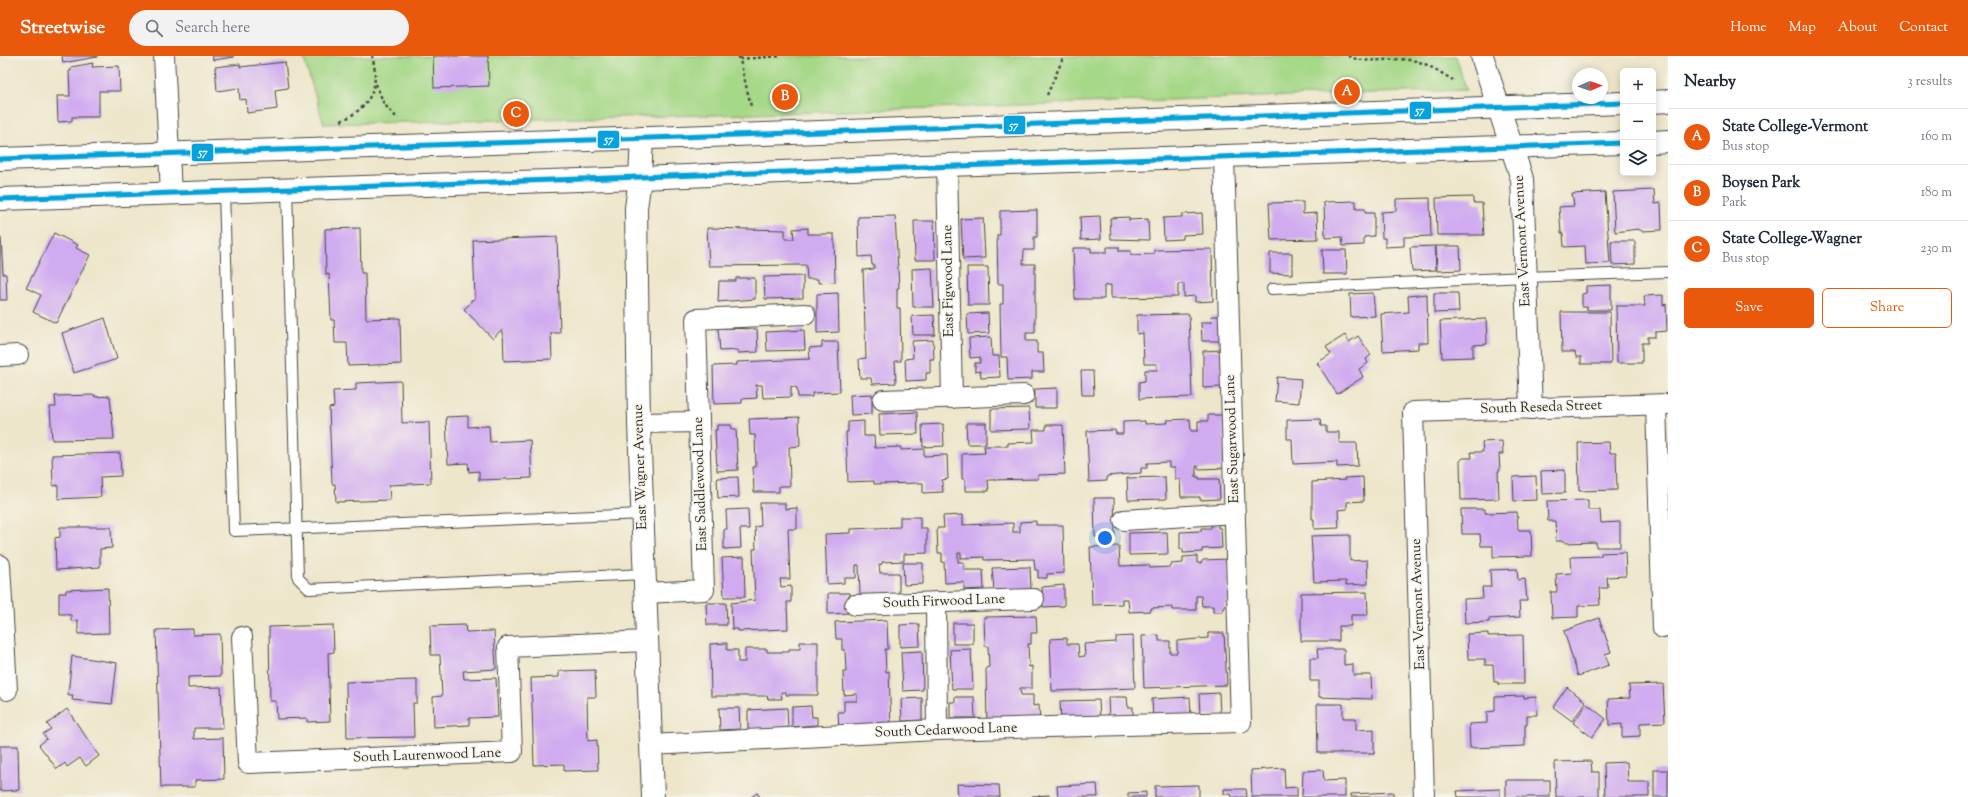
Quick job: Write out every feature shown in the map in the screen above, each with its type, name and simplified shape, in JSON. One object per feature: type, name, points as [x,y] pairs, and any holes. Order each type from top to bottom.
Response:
[{"type":"main road","name":"East Vermont Avenue","points":[[1482,56],[1522,179],[1531,408]]},
{"type":"main road","points":[[1656,102],[1668,101]]},
{"type":"main road","points":[[0,158],[642,138],[1620,103]]},
{"type":"main road","name":"East Wagner Avenue","points":[[642,138],[640,178],[636,208],[639,423],[653,797]]},
{"type":"main road","points":[[1656,142],[1668,141]]},
{"type":"main road","points":[[0,199],[640,178],[947,165],[1620,143]]},
{"type":"street","points":[[164,56],[171,193]]},
{"type":"street","name":"East Sugarwood Lane","points":[[1224,157],[1241,722]]},
{"type":"street","name":"East Figwood Lane","points":[[947,165],[952,398]]},
{"type":"street","name":"East Saddlewood Lane","points":[[645,584],[704,590],[696,319],[805,314]]},
{"type":"street","points":[[883,400],[1024,395]]},
{"type":"street","points":[[1662,404],[1662,628]]},
{"type":"street","name":"South Reseda Street","points":[[1413,412],[1662,404]]},
{"type":"street","name":"East Vermont Avenue","points":[[1413,412],[1424,797]]},
{"type":"street","points":[[639,423],[699,422]]},
{"type":"street","points":[[1124,520],[1235,513]]},
{"type":"street","points":[[0,565],[7,690]]},
{"type":"street","name":"South Firwood Lane","points":[[854,605],[1034,599]]},
{"type":"street","points":[[936,602],[937,730]]},
{"type":"street","name":"South Laurenwood Lane","points":[[242,637],[248,763],[512,752],[508,647],[647,641]]},
{"type":"street","name":"South Cedarwood Lane","points":[[651,745],[937,730],[1241,722]]},
{"type":"lane","points":[[287,189],[298,578],[309,589],[645,584]]},
{"type":"lane","points":[[224,191],[234,531],[643,514]]},
{"type":"lane","points":[[1272,289],[1668,272]]},
{"type":"path","points":[[372,56],[375,66],[376,84],[384,104],[398,119]]},
{"type":"path","points":[[751,106],[739,57],[782,56]]},
{"type":"path","points":[[1046,95],[1064,56]]},
{"type":"path","points":[[1348,56],[1366,61],[1408,59],[1421,62],[1453,80]]},
{"type":"path","points":[[340,121],[354,115],[362,107],[369,98],[376,84]]},
{"type":"green space","points":[[303,56],[1456,56],[1466,90],[754,114],[324,124]]},
{"type":"building","points":[[62,56],[97,56],[97,57],[63,63]]},
{"type":"building","points":[[212,56],[233,56],[234,57],[213,60]]},
{"type":"building","points":[[433,56],[488,56],[489,86],[434,88]]},
{"type":"building","points":[[285,62],[288,88],[275,90],[277,109],[247,113],[246,99],[240,100],[239,88],[217,91],[215,67],[240,64],[240,67]]},
{"type":"building","points":[[93,63],[92,67],[119,66],[120,91],[99,91],[99,117],[72,117],[72,121],[58,122],[57,96],[70,96],[69,71],[71,71],[71,67]]},
{"type":"building","points":[[1654,190],[1655,204],[1661,203],[1662,230],[1642,231],[1638,229],[1615,232],[1613,192]]},
{"type":"building","points":[[1605,192],[1610,263],[1586,264],[1585,246],[1564,247],[1563,233],[1561,233],[1559,207],[1574,206],[1572,194]]},
{"type":"building","points":[[1473,197],[1473,203],[1482,203],[1484,235],[1437,235],[1436,198]]},
{"type":"building","points":[[1430,198],[1431,236],[1404,237],[1404,246],[1385,247],[1385,238],[1382,238],[1381,212],[1396,211],[1396,199]]},
{"type":"building","points":[[1356,201],[1356,209],[1365,209],[1365,213],[1374,213],[1374,236],[1364,237],[1364,245],[1343,246],[1342,237],[1325,238],[1324,202]]},
{"type":"building","points":[[1303,202],[1303,214],[1317,213],[1318,239],[1271,240],[1269,203]]},
{"type":"building","points":[[1037,210],[1037,237],[1034,237],[1034,250],[1024,250],[1023,264],[1035,264],[1035,333],[1026,333],[1026,341],[1037,341],[1037,353],[1043,353],[1044,372],[1032,372],[1032,379],[1008,380],[1007,357],[1001,357],[1000,304],[1003,304],[1003,284],[998,284],[997,235],[1000,235],[1000,211]]},
{"type":"building","points":[[1202,213],[1203,234],[1183,235],[1183,239],[1164,240],[1163,218],[1182,217],[1182,214]]},
{"type":"building","points":[[895,216],[899,288],[897,288],[897,308],[900,308],[901,361],[895,361],[896,383],[872,384],[871,378],[860,378],[859,359],[866,358],[863,270],[874,269],[874,265],[872,265],[871,256],[859,257],[858,217]]},
{"type":"building","points":[[1100,216],[1101,239],[1081,240],[1080,217]]},
{"type":"building","points":[[1129,217],[1129,220],[1148,219],[1149,240],[1111,239],[1110,218]]},
{"type":"building","points":[[983,218],[985,258],[963,259],[961,219]]},
{"type":"building","points":[[914,221],[934,221],[935,260],[915,260]]},
{"type":"building","points":[[360,228],[361,273],[365,273],[366,319],[400,318],[401,364],[348,366],[347,343],[335,343],[334,320],[331,320],[329,274],[326,275],[325,229]]},
{"type":"building","points":[[707,228],[785,230],[785,239],[794,239],[793,229],[808,228],[808,234],[834,234],[835,282],[818,283],[818,279],[807,279],[806,265],[709,266]]},
{"type":"building","points":[[54,233],[78,245],[76,248],[90,255],[56,323],[33,312],[41,295],[26,288]]},
{"type":"building","points":[[557,237],[560,333],[551,333],[552,359],[504,361],[503,331],[500,331],[493,339],[464,309],[471,303],[471,300],[475,299],[473,240]]},
{"type":"building","points":[[0,238],[3,274],[6,274],[7,300],[0,300]]},
{"type":"building","points":[[1611,241],[1635,241],[1635,264],[1612,265]]},
{"type":"building","points":[[1435,246],[1436,270],[1412,271],[1410,247]]},
{"type":"building","points":[[1436,246],[1460,246],[1461,270],[1437,271]]},
{"type":"building","points":[[1107,247],[1119,247],[1119,251],[1131,251],[1131,255],[1154,254],[1154,250],[1212,249],[1213,301],[1195,302],[1195,296],[1184,297],[1184,284],[1178,284],[1178,297],[1111,298],[1111,285],[1104,286],[1104,299],[1075,299],[1073,248],[1091,248],[1091,252],[1107,252]]},
{"type":"building","points":[[1322,250],[1346,250],[1347,274],[1323,274]]},
{"type":"building","points":[[1270,253],[1292,253],[1292,274],[1270,273]]},
{"type":"building","points":[[967,267],[988,267],[989,305],[968,305]]},
{"type":"building","points":[[932,268],[934,307],[913,307],[912,269]]},
{"type":"building","points":[[803,276],[803,298],[765,299],[764,277]]},
{"type":"building","points":[[736,278],[755,278],[755,299],[718,302],[719,281],[736,281]]},
{"type":"building","points":[[1611,285],[1611,310],[1587,310],[1587,307],[1582,307],[1582,294],[1586,293],[1586,286]]},
{"type":"building","points":[[838,293],[839,332],[817,333],[817,294]]},
{"type":"building","points":[[1373,293],[1375,316],[1351,317],[1350,294]]},
{"type":"building","points":[[1434,293],[1458,293],[1459,312],[1434,313]]},
{"type":"building","points":[[1427,294],[1428,343],[1418,343],[1418,349],[1383,351],[1381,314],[1409,312],[1408,296]]},
{"type":"building","points":[[1663,295],[1663,305],[1666,304],[1667,331],[1655,332],[1655,337],[1648,337],[1648,343],[1642,343],[1642,363],[1617,363],[1616,306],[1645,306],[1644,296]]},
{"type":"building","points":[[1561,312],[1610,312],[1611,364],[1581,364],[1581,357],[1576,357],[1575,352],[1562,352]]},
{"type":"building","points":[[988,313],[989,333],[968,334],[967,314]]},
{"type":"building","points":[[1189,314],[1192,397],[1139,399],[1139,382],[1145,381],[1145,370],[1157,370],[1157,364],[1144,364],[1143,333],[1137,334],[1137,315]]},
{"type":"building","points":[[934,315],[935,335],[913,335],[912,316]]},
{"type":"building","points":[[1211,316],[1222,316],[1223,341],[1202,341],[1201,322],[1212,322]]},
{"type":"building","points":[[105,318],[117,359],[74,373],[62,333]]},
{"type":"building","points":[[1486,319],[1487,344],[1473,345],[1473,357],[1442,358],[1440,321]]},
{"type":"building","points":[[718,328],[757,329],[758,352],[738,353],[738,350],[720,351]]},
{"type":"building","points":[[804,330],[805,350],[767,351],[766,332]]},
{"type":"building","points":[[1345,335],[1349,342],[1358,336],[1371,355],[1366,359],[1368,363],[1359,369],[1363,377],[1337,394],[1317,363],[1331,354],[1326,347]]},
{"type":"building","points":[[991,337],[992,356],[999,356],[1000,377],[981,378],[980,371],[975,372],[975,363],[980,363],[980,357],[970,358],[969,338]]},
{"type":"building","points":[[933,340],[934,359],[930,359],[930,373],[926,373],[926,380],[906,381],[905,359],[913,358],[912,341]]},
{"type":"building","points":[[822,342],[838,342],[840,392],[812,393],[812,397],[798,397],[797,388],[791,386],[791,397],[763,398],[762,385],[756,385],[757,398],[742,399],[742,403],[714,404],[713,366],[737,365],[737,362],[810,359],[809,348],[822,347]]},
{"type":"building","points":[[1221,350],[1222,387],[1203,388],[1203,351]]},
{"type":"building","points":[[1081,371],[1093,371],[1094,395],[1082,395]]},
{"type":"building","points":[[1277,377],[1301,379],[1299,403],[1275,401]]},
{"type":"building","points":[[401,381],[402,423],[429,422],[431,483],[389,485],[390,500],[336,502],[335,484],[332,484],[329,408],[334,407],[333,391],[356,390],[356,383]]},
{"type":"building","points":[[1057,388],[1057,408],[1035,408],[1035,389]]},
{"type":"building","points":[[872,394],[872,414],[851,415],[850,395]]},
{"type":"building","points":[[95,395],[95,397],[110,396],[114,439],[52,440],[50,407],[56,407],[55,396]]},
{"type":"building","points":[[1029,408],[1030,429],[991,430],[991,409]]},
{"type":"building","points":[[917,412],[918,434],[880,435],[879,414]]},
{"type":"building","points":[[1208,415],[1224,415],[1226,468],[1198,469],[1198,466],[1196,466],[1196,477],[1199,477],[1199,479],[1219,479],[1220,499],[1200,500],[1200,497],[1181,497],[1180,479],[1175,479],[1175,467],[1169,467],[1169,462],[1147,463],[1147,468],[1141,468],[1141,473],[1107,476],[1107,481],[1089,482],[1087,431],[1115,430],[1116,434],[1123,434],[1123,422],[1145,421],[1145,424],[1168,423],[1167,420],[1190,419],[1191,431],[1198,431],[1198,421],[1208,421]]},
{"type":"building","points":[[468,416],[468,427],[489,426],[490,442],[530,440],[532,478],[479,480],[479,471],[469,472],[468,463],[448,464],[446,417]]},
{"type":"building","points":[[799,417],[800,446],[789,447],[790,486],[779,486],[779,492],[754,492],[753,467],[756,467],[755,435],[750,435],[749,419]]},
{"type":"building","points":[[1320,419],[1321,426],[1326,426],[1326,432],[1339,432],[1339,443],[1357,443],[1358,466],[1337,467],[1337,462],[1293,464],[1292,439],[1287,439],[1287,420]]},
{"type":"building","points":[[864,421],[864,436],[874,436],[875,448],[901,447],[901,450],[924,449],[924,456],[947,455],[948,479],[942,480],[943,492],[923,493],[923,483],[874,484],[874,481],[848,482],[846,432],[848,432],[848,422]]},
{"type":"building","points":[[966,423],[986,423],[986,444],[967,444]]},
{"type":"building","points":[[943,424],[944,446],[923,447],[922,425]]},
{"type":"building","points":[[717,425],[731,425],[732,429],[736,429],[738,470],[717,471],[715,430],[717,430]]},
{"type":"building","points":[[1046,425],[1063,425],[1065,474],[1038,475],[1038,479],[988,480],[989,491],[965,491],[965,479],[962,479],[962,454],[985,453],[984,446],[1008,446],[1008,443],[1034,442],[1033,430],[1046,430]]},
{"type":"building","points":[[1502,441],[1503,454],[1499,454],[1500,471],[1498,471],[1499,499],[1461,500],[1460,461],[1463,458],[1472,458],[1471,452],[1483,452],[1482,442]]},
{"type":"building","points":[[1609,442],[1610,453],[1616,453],[1617,490],[1579,491],[1578,443]]},
{"type":"building","points":[[120,453],[121,476],[100,477],[101,497],[58,499],[58,485],[53,486],[52,455]]},
{"type":"building","points":[[1565,470],[1565,493],[1542,494],[1541,471]]},
{"type":"building","points":[[1536,476],[1537,500],[1514,501],[1513,477]]},
{"type":"building","points":[[738,477],[739,497],[718,498],[717,478]]},
{"type":"building","points":[[1165,477],[1166,499],[1128,500],[1127,478]]},
{"type":"building","points":[[1363,477],[1364,501],[1347,502],[1347,509],[1338,510],[1339,528],[1314,529],[1314,519],[1312,519],[1312,482],[1345,480],[1344,478]]},
{"type":"building","points":[[1094,498],[1114,498],[1115,537],[1095,537]]},
{"type":"building","points":[[1588,500],[1588,510],[1600,510],[1601,523],[1620,522],[1620,547],[1596,547],[1596,542],[1565,543],[1565,541],[1556,541],[1555,521],[1548,521],[1547,501]]},
{"type":"building","points":[[760,503],[785,503],[785,509],[797,508],[797,529],[788,529],[790,579],[780,579],[781,587],[791,586],[791,602],[787,602],[788,629],[738,631],[738,629],[732,629],[731,603],[755,600],[753,549],[756,549],[755,527],[761,526]]},
{"type":"building","points":[[748,509],[749,529],[740,529],[741,548],[724,549],[724,529],[727,529],[726,510]]},
{"type":"building","points":[[1461,509],[1485,509],[1485,513],[1517,512],[1518,530],[1531,530],[1532,556],[1493,557],[1493,546],[1481,546],[1480,534],[1462,534]]},
{"type":"building","points":[[963,515],[963,525],[1013,523],[1013,532],[1020,532],[1020,522],[1036,521],[1036,525],[1063,525],[1064,573],[1047,574],[1047,578],[1038,578],[1038,570],[1035,570],[1034,559],[984,560],[984,557],[961,558],[961,553],[958,553],[958,562],[964,562],[964,570],[983,570],[984,589],[964,590],[964,582],[945,583],[942,553],[938,553],[937,528],[944,528],[943,516]]},
{"type":"building","points":[[900,517],[920,517],[920,528],[927,528],[927,553],[904,554],[904,561],[882,562],[882,564],[879,565],[880,573],[899,573],[899,594],[860,596],[859,565],[856,565],[856,578],[844,578],[844,583],[827,584],[825,534],[851,533],[851,529],[900,527]]},
{"type":"building","points":[[1211,523],[1218,523],[1218,528],[1221,528],[1222,548],[1202,549],[1202,552],[1183,553],[1183,549],[1180,549],[1180,532],[1201,531],[1201,528],[1211,528]]},
{"type":"building","points":[[60,527],[111,527],[112,548],[100,549],[100,567],[56,570],[55,538],[60,537]]},
{"type":"building","points":[[1167,532],[1168,554],[1129,555],[1129,533]]},
{"type":"building","points":[[1350,535],[1350,561],[1367,560],[1368,584],[1346,585],[1346,581],[1314,582],[1311,536]]},
{"type":"building","points":[[1119,546],[1120,566],[1149,565],[1150,568],[1171,567],[1171,564],[1183,563],[1183,557],[1197,556],[1197,563],[1201,563],[1203,560],[1228,559],[1229,600],[1222,612],[1213,612],[1213,606],[1202,606],[1201,596],[1196,596],[1196,610],[1173,610],[1173,607],[1151,608],[1151,611],[1129,612],[1128,599],[1122,599],[1122,604],[1092,605],[1090,547]]},
{"type":"building","points":[[1625,552],[1626,576],[1607,577],[1608,588],[1599,588],[1600,605],[1578,606],[1578,617],[1552,618],[1551,592],[1557,592],[1556,574],[1572,573],[1571,557],[1601,556],[1601,553]]},
{"type":"building","points":[[744,557],[745,597],[724,597],[722,558]]},
{"type":"building","points":[[903,563],[923,563],[923,584],[904,585]]},
{"type":"building","points":[[1030,567],[1031,589],[994,591],[992,568]]},
{"type":"building","points":[[1517,569],[1518,580],[1525,579],[1527,601],[1519,601],[1520,617],[1489,619],[1489,622],[1465,623],[1464,599],[1483,598],[1482,587],[1491,587],[1490,570]]},
{"type":"building","points":[[1064,585],[1064,606],[1043,607],[1042,587]]},
{"type":"building","points":[[108,588],[109,633],[78,634],[78,620],[71,621],[71,615],[59,614],[59,593],[66,593],[66,590]]},
{"type":"building","points":[[1367,592],[1368,615],[1351,615],[1351,626],[1339,626],[1339,641],[1301,641],[1301,593]]},
{"type":"building","points":[[828,593],[850,593],[850,613],[828,614]]},
{"type":"building","points":[[706,603],[726,603],[727,625],[707,625]]},
{"type":"building","points":[[1036,616],[1037,633],[1031,633],[1031,644],[1028,644],[1029,667],[1032,666],[1032,688],[1020,688],[1021,695],[1033,695],[1033,706],[1039,705],[1040,723],[987,724],[986,668],[989,667],[988,646],[985,646],[984,617]]},
{"type":"building","points":[[1599,618],[1611,652],[1605,654],[1609,665],[1578,676],[1564,631]]},
{"type":"building","points":[[887,620],[888,649],[885,649],[886,672],[889,671],[891,728],[839,730],[838,712],[844,712],[844,701],[857,701],[857,694],[844,695],[843,672],[846,672],[845,650],[842,650],[842,639],[836,639],[835,622]]},
{"type":"building","points":[[953,623],[973,623],[973,644],[953,644]]},
{"type":"building","points":[[919,624],[920,646],[900,647],[900,625]]},
{"type":"building","points":[[333,625],[334,652],[328,653],[330,721],[307,722],[307,718],[277,719],[276,701],[270,701],[269,627]]},
{"type":"building","points":[[465,625],[466,632],[494,631],[496,669],[463,671],[464,679],[496,678],[498,717],[469,718],[469,725],[434,727],[433,697],[442,696],[440,655],[431,655],[430,626]]},
{"type":"building","points":[[193,629],[193,635],[220,634],[221,676],[188,677],[188,688],[221,687],[223,728],[194,728],[194,739],[223,738],[224,779],[195,780],[195,787],[161,787],[156,630]]},
{"type":"building","points":[[1208,633],[1224,633],[1227,685],[1144,688],[1142,636],[1159,635],[1159,641],[1170,641],[1170,653],[1177,653],[1177,641],[1208,638]]},
{"type":"building","points":[[1488,633],[1488,636],[1523,635],[1524,684],[1498,684],[1498,682],[1494,682],[1493,665],[1485,665],[1485,659],[1468,659],[1467,634]]},
{"type":"building","points":[[1133,636],[1135,688],[1052,691],[1050,639],[1067,638],[1067,644],[1078,644],[1079,657],[1085,656],[1084,644],[1116,642],[1116,637]]},
{"type":"building","points":[[800,642],[818,642],[818,695],[786,695],[786,692],[781,692],[782,699],[768,699],[767,696],[711,696],[710,644],[727,643],[727,650],[738,650],[738,662],[745,662],[745,649],[767,649],[767,652],[789,652],[789,649],[800,649]]},
{"type":"building","points":[[971,649],[973,689],[952,689],[950,650]]},
{"type":"building","points":[[1317,649],[1344,649],[1344,665],[1353,664],[1353,675],[1371,675],[1372,699],[1319,697],[1319,681],[1310,681],[1310,658],[1318,658]]},
{"type":"building","points":[[922,651],[923,690],[903,691],[901,652]]},
{"type":"building","points":[[72,656],[117,663],[112,704],[72,700],[73,695],[68,695]]},
{"type":"building","points":[[595,670],[596,697],[587,697],[588,741],[597,740],[598,770],[564,771],[564,764],[534,765],[531,678],[559,677],[559,671]]},
{"type":"building","points":[[417,680],[417,703],[413,703],[414,737],[347,738],[346,682]]},
{"type":"building","points":[[1663,684],[1665,722],[1640,723],[1640,736],[1622,737],[1622,724],[1609,725],[1608,699],[1630,698],[1629,685]]},
{"type":"building","points":[[1567,687],[1586,702],[1572,721],[1553,707]]},
{"type":"building","points":[[1219,693],[1220,715],[1200,716],[1199,694]]},
{"type":"building","points":[[1524,696],[1524,698],[1536,697],[1537,715],[1527,715],[1527,725],[1525,725],[1525,746],[1470,748],[1469,724],[1487,723],[1487,712],[1495,711],[1495,697]]},
{"type":"building","points":[[955,697],[974,697],[975,718],[950,718],[950,702],[955,702]]},
{"type":"building","points":[[1108,697],[1127,697],[1128,707],[1133,707],[1133,716],[1109,719]]},
{"type":"building","points":[[1190,697],[1191,717],[1153,719],[1152,699]]},
{"type":"building","points":[[922,698],[922,720],[902,721],[901,699]]},
{"type":"building","points":[[1099,700],[1100,720],[1061,722],[1060,701]]},
{"type":"building","points":[[1317,704],[1343,704],[1343,718],[1356,718],[1356,730],[1374,729],[1374,753],[1318,753]]},
{"type":"building","points":[[1587,704],[1606,719],[1592,737],[1573,723]]},
{"type":"building","points":[[811,706],[812,717],[817,717],[817,725],[792,727],[792,707]]},
{"type":"building","points":[[719,708],[739,708],[740,729],[720,730]]},
{"type":"building","points":[[787,708],[788,729],[748,730],[748,710]]},
{"type":"building","points":[[67,709],[99,756],[86,766],[80,758],[67,767],[65,763],[57,769],[39,745],[47,739],[43,734],[51,729],[47,724]]},
{"type":"building","points":[[0,746],[18,746],[19,790],[0,791]]},
{"type":"building","points":[[1591,761],[1592,772],[1599,772],[1599,797],[1556,797],[1555,762]]},
{"type":"building","points":[[1627,762],[1628,782],[1649,782],[1649,797],[1605,797],[1604,763]]},
{"type":"building","points":[[1284,768],[1285,788],[1297,787],[1297,797],[1252,797],[1251,770]]},
{"type":"building","points":[[1323,770],[1324,781],[1345,780],[1345,797],[1302,797],[1303,771]]},
{"type":"building","points":[[1654,770],[1668,770],[1668,797],[1654,797]]},
{"type":"building","points":[[1506,780],[1550,780],[1550,797],[1506,797]]},
{"type":"building","points":[[957,784],[999,785],[1000,797],[958,797]]},
{"type":"building","points":[[1097,784],[1098,797],[1058,797],[1057,786]]},
{"type":"building","points":[[1199,785],[1199,797],[1155,797],[1155,786]]},
{"type":"building","points":[[1224,789],[1246,789],[1247,797],[1232,797],[1231,794],[1224,794]]},
{"type":"building","points":[[1500,789],[1500,797],[1458,797],[1457,791]]},
{"type":"building","points":[[1146,792],[1146,797],[1128,797],[1128,793]]},
{"type":"building","points":[[1393,792],[1393,797],[1351,797],[1351,794]]},
{"type":"building","points":[[757,793],[760,797],[751,797]]},
{"type":"building","points":[[1049,795],[1049,797],[1032,797],[1032,796]]},
{"type":"transit line","name":"57","points":[[0,159],[680,137],[1620,103]]},
{"type":"transit line","name":"57","points":[[0,199],[1620,143]]},
{"type":"place","name":"State College-Vermont","points":[[1347,92]]},
{"type":"place","name":"Boysen Park","points":[[785,97]]},
{"type":"place","name":"State College-Wagner","points":[[516,114]]}]
